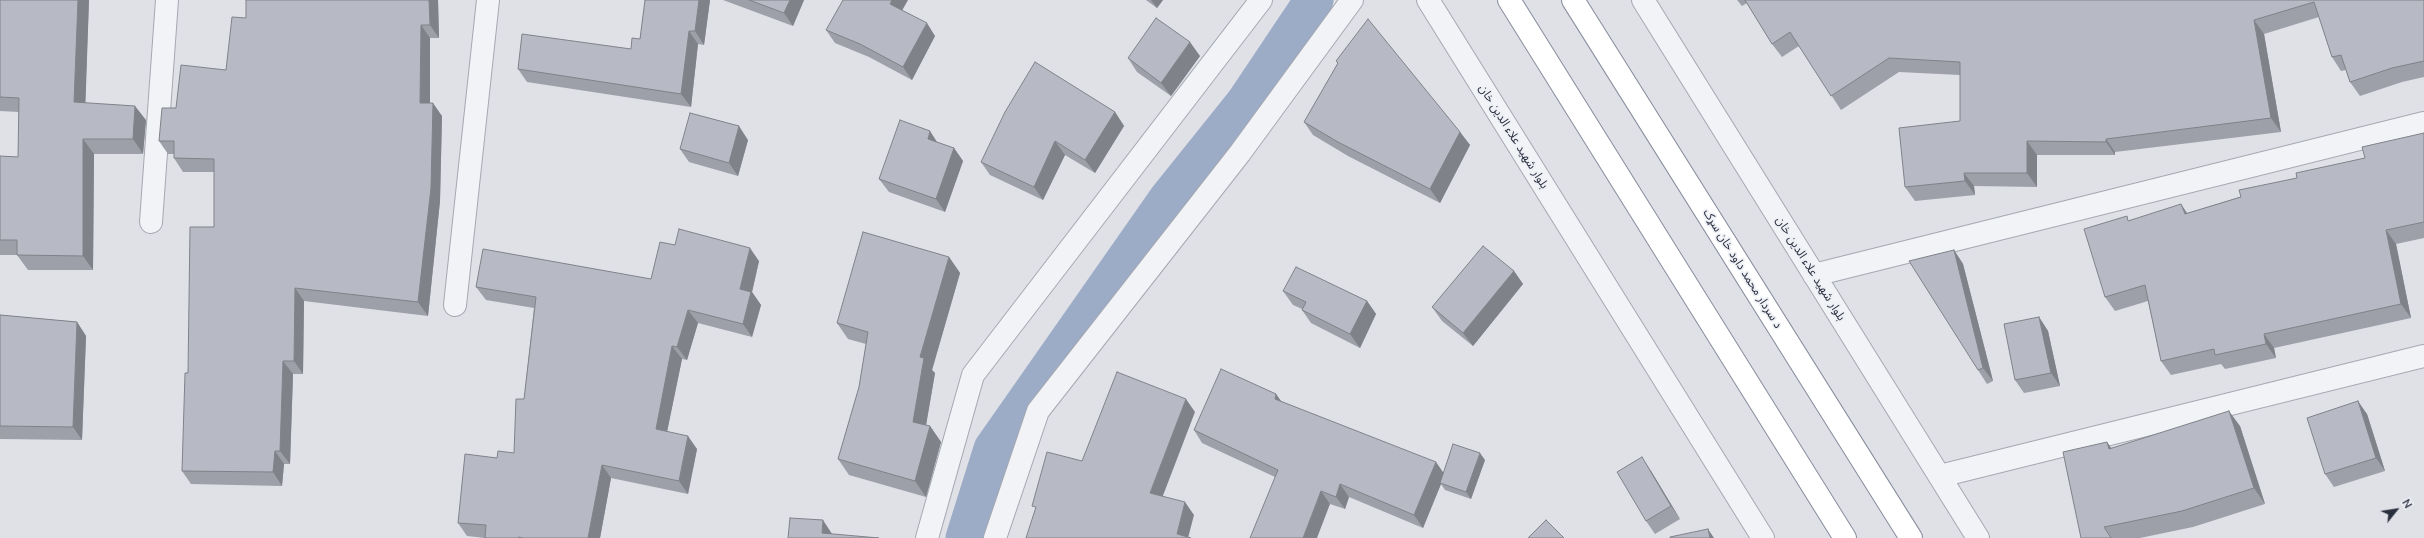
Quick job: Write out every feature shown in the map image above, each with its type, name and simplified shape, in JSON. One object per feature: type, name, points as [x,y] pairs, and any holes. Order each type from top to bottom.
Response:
[{"type":"highway","points":[[1509,0],[1845,538]]},
{"type":"highway","name":"د سردار محمد داود خان سړک","points":[[1573,0],[1912,538]]},
{"type":"street","points":[[151,222],[167,0]]},
{"type":"street","points":[[455,305],[488,0]]},
{"type":"street","points":[[927,538],[973,375],[1261,0]]},
{"type":"street","points":[[995,538],[1038,411],[1240,153],[1352,0]]},
{"type":"street","name":"بلوار شهید علاء الدین خان","points":[[1428,0],[1763,538]]},
{"type":"street","name":"بلوار شهید علاء الدین خان","points":[[1643,0],[1978,538]]},
{"type":"street","points":[[1814,275],[2424,123]]},
{"type":"street","points":[[1940,476],[2424,356]]},
{"type":"building","points":[[0,0],[78,0],[74,102],[135,106],[133,139],[83,139],[83,256],[17,255],[17,240],[0,240],[0,156],[18,157],[19,98],[0,97]]},
{"type":"building","points":[[246,0],[429,0],[430,25],[421,25],[420,103],[433,103],[431,188],[418,302],[295,288],[294,361],[283,361],[280,451],[275,451],[273,472],[182,471],[185,373],[188,373],[190,227],[214,227],[214,159],[174,158],[174,141],[159,141],[162,108],[176,108],[181,65],[226,70],[232,17],[246,18]]},
{"type":"building","points":[[645,0],[699,0],[695,31],[689,31],[681,94],[518,69],[522,34],[631,49],[632,38],[640,39]]},
{"type":"building","points":[[749,0],[790,0],[784,13]]},
{"type":"building","points":[[843,0],[892,0],[890,4],[927,23],[903,67],[860,44],[826,30]]},
{"type":"building","points":[[1745,0],[2424,0],[2424,61],[2392,68],[2350,82],[2341,55],[2332,57],[2314,2],[2254,20],[2271,118],[2106,139],[2106,142],[2027,141],[2027,173],[1964,173],[1965,181],[1905,187],[1899,128],[1960,121],[1960,62],[1889,58],[1831,96],[1790,32],[1772,44]]},
{"type":"building","points":[[1156,18],[1190,42],[1161,83],[1128,58]]},
{"type":"building","points":[[1368,19],[1460,132],[1430,189],[1338,142],[1304,122],[1338,63],[1336,61]]},
{"type":"building","points":[[1035,62],[1115,112],[1085,160],[1055,141],[1034,187],[981,162],[1005,112]]},
{"type":"building","points":[[690,113],[739,126],[729,163],[680,149]]},
{"type":"building","points":[[900,120],[930,131],[928,139],[954,148],[936,199],[879,179]]},
{"type":"building","points":[[2424,133],[2424,222],[2386,230],[2401,304],[2264,334],[2266,344],[2215,355],[2214,349],[2161,361],[2145,285],[2105,297],[2084,229],[2127,216],[2128,221],[2181,204],[2185,214],[2241,197],[2239,190],[2297,178],[2296,173],[2365,158],[2362,147]]},
{"type":"building","points":[[679,229],[750,248],[740,289],[751,292],[743,324],[688,310],[677,347],[672,346],[656,429],[688,436],[679,481],[602,465],[588,538],[485,538],[486,525],[458,523],[465,454],[497,458],[498,451],[514,453],[516,399],[524,399],[536,297],[476,287],[483,249],[651,279],[660,242],[675,245]]},
{"type":"building","points":[[863,232],[949,257],[920,357],[924,358],[913,422],[930,426],[915,481],[838,459],[859,387],[868,332],[837,323]]},
{"type":"building","points":[[1483,246],[1514,271],[1463,333],[1432,307]]},
{"type":"building","points":[[1954,250],[1983,368],[1978,370],[1909,261]]},
{"type":"building","points":[[1296,267],[1367,301],[1350,334],[1302,310],[1306,302],[1283,291]]},
{"type":"building","points":[[0,315],[77,322],[73,427],[0,426]]},
{"type":"building","points":[[2039,317],[2051,373],[2015,380],[2004,324]]},
{"type":"building","points":[[1221,369],[1276,394],[1275,399],[1436,462],[1414,515],[1340,484],[1336,497],[1321,491],[1303,538],[1250,538],[1278,470],[1194,430]]},
{"type":"building","points":[[1117,372],[1186,399],[1150,493],[1185,502],[1177,534],[1191,538],[1026,538],[1036,507],[1032,506],[1047,452],[1082,461]]},
{"type":"building","points":[[2358,401],[2376,458],[2325,474],[2307,418]]},
{"type":"building","points":[[2229,411],[2254,488],[2182,511],[2104,527],[2111,538],[2081,538],[2063,452],[2107,442],[2109,449]]},
{"type":"building","points":[[1453,444],[1480,453],[1466,492],[1440,483]]},
{"type":"building","points":[[1642,457],[1671,506],[1646,521],[1617,472]]},
{"type":"building","points":[[790,518],[823,520],[822,533],[879,538],[788,538]]},
{"type":"building","points":[[1546,520],[1564,538],[1528,538]]},
{"type":"building","points":[[1708,529],[1710,538],[1670,538],[1670,537]]},
{"type":"waterway","points":[[965,538],[993,449],[1168,199],[1245,103],[1314,0]]}]
